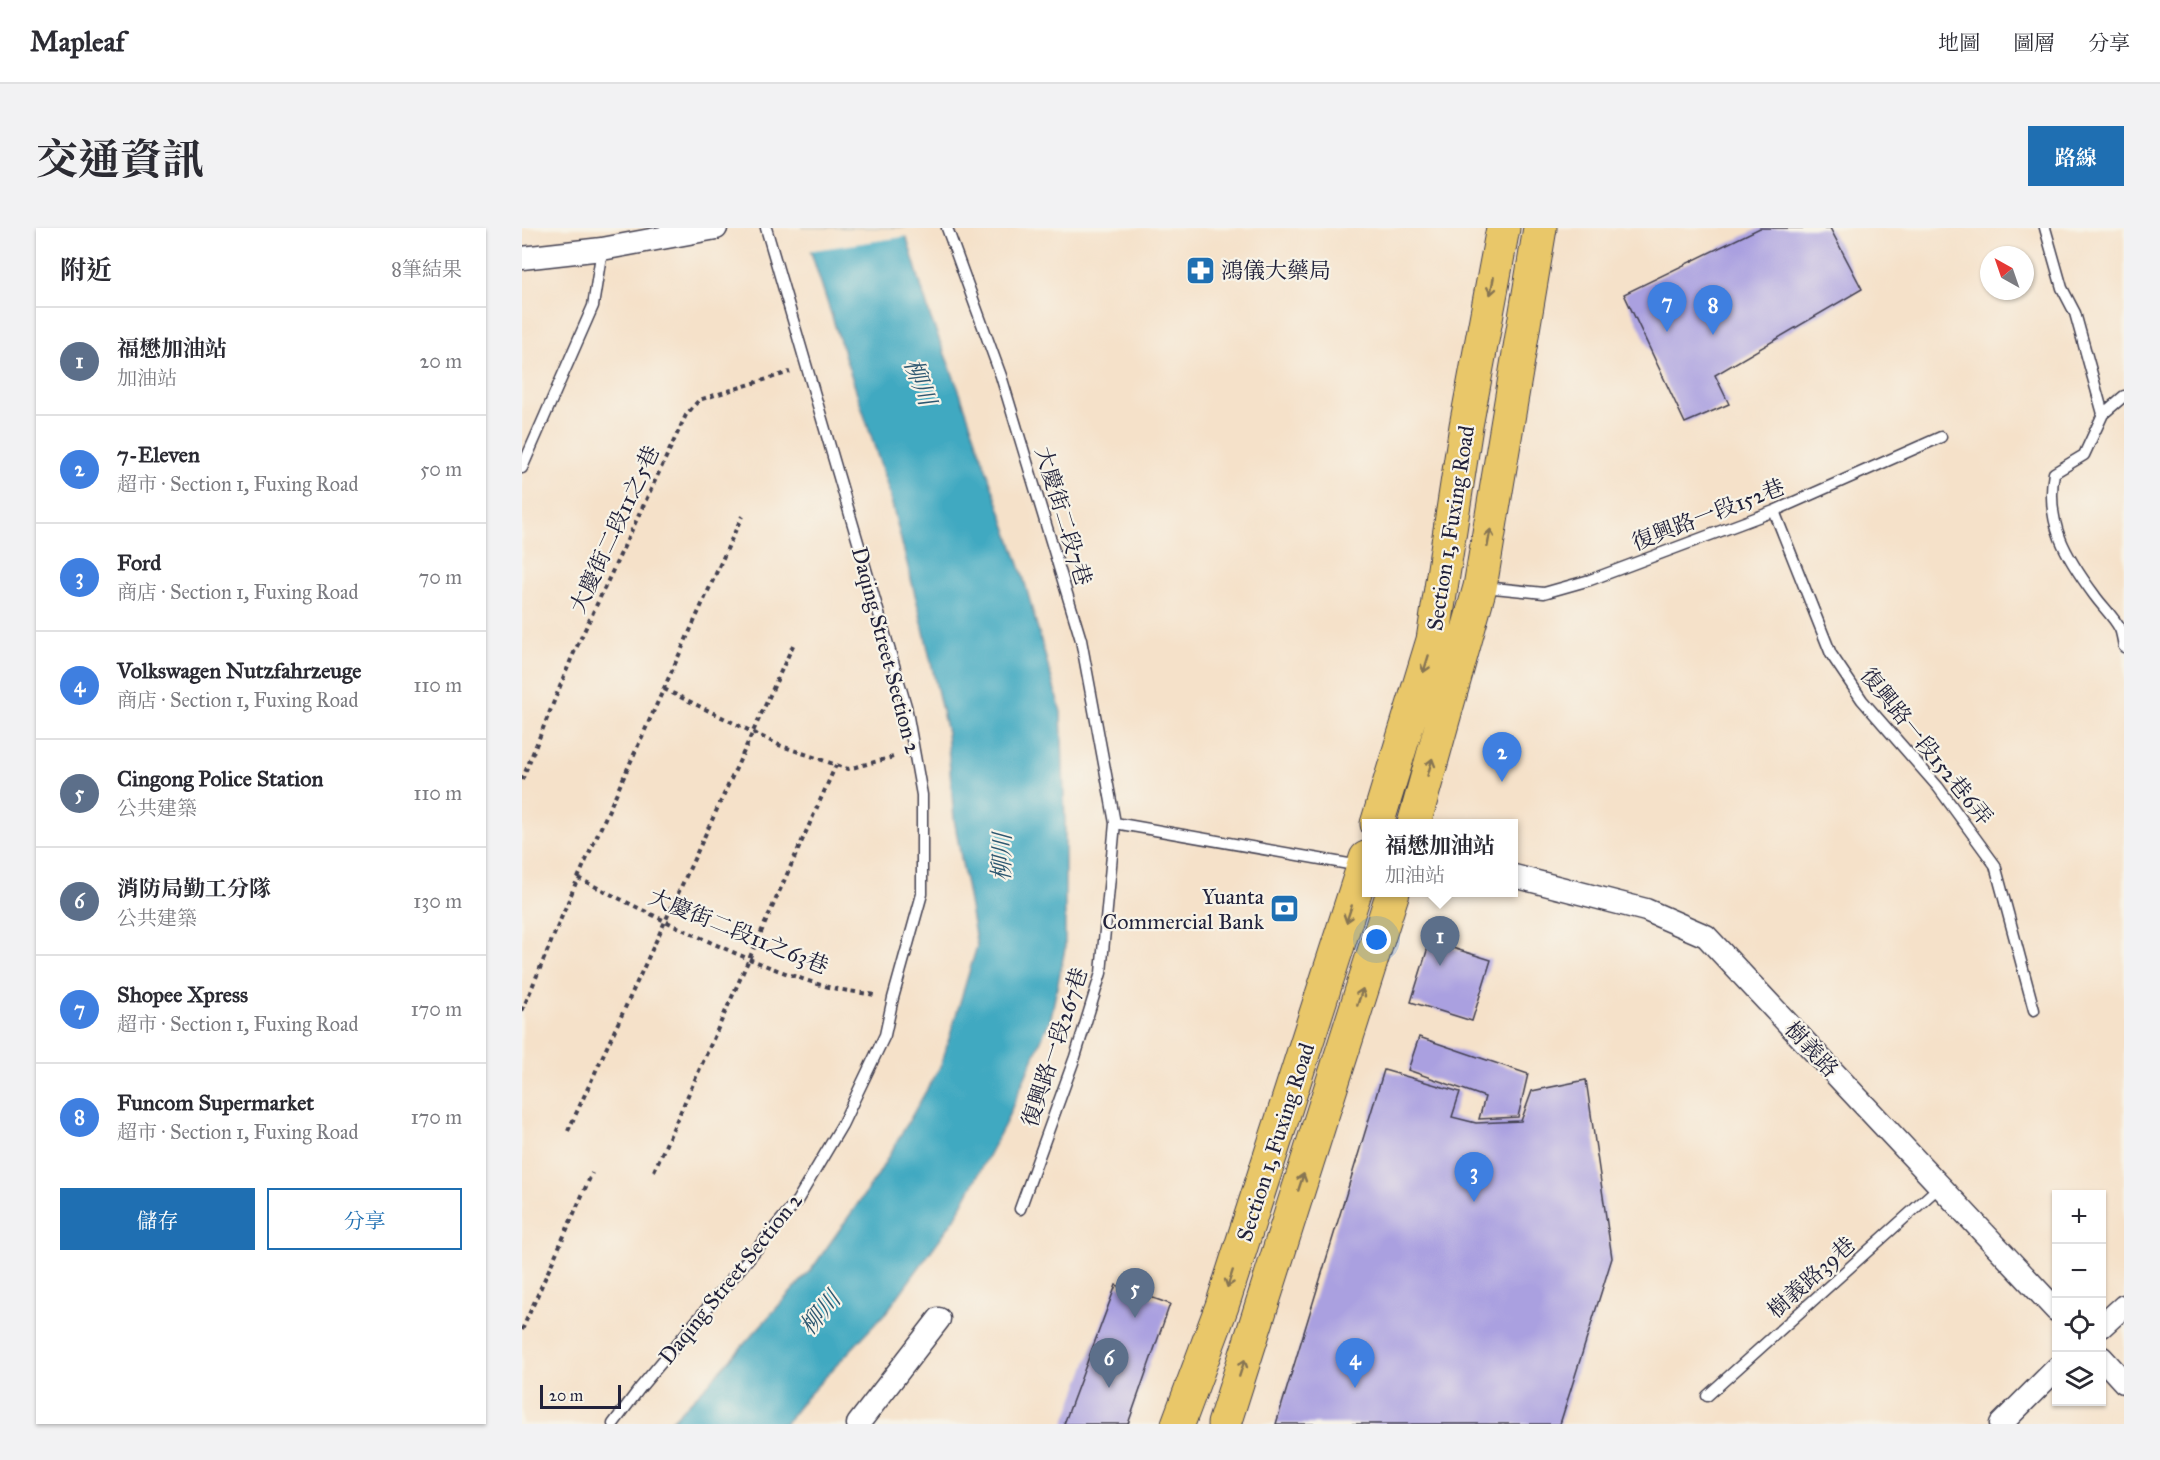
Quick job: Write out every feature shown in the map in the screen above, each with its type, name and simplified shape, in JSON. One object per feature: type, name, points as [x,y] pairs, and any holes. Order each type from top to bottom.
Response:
[{"type":"main road","name":"Section 1, Fuxing Road","points":[[1379,819],[1433,640],[1466,426],[1503,228]]},
{"type":"main road","name":"Section 1, Fuxing Road","points":[[1415,819],[1480,587],[1540,228]]},
{"type":"main road","name":"Section 1, Fuxing Road","points":[[1178,1424],[1222,1306],[1362,876]]},
{"type":"main road","name":"Section 1, Fuxing Road","points":[[1224,1424],[1391,897]]},
{"type":"street","points":[[522,258],[602,249],[716,228]]},
{"type":"street","name":"樹義路","points":[[1518,877],[1646,910],[1706,936],[2052,1306]]},
{"type":"street","points":[[2106,1322],[2124,1306]]},
{"type":"street","points":[[858,1424],[939,1320]]},
{"type":"street","points":[[2106,1362],[2124,1382]]},
{"type":"street","points":[[2001,1424],[2052,1373]]},
{"type":"lane","name":"Daqing Street Section 2","points":[[613,1424],[797,1201],[842,1125],[885,1035],[922,894],[922,795],[906,706],[766,228]]},
{"type":"lane","name":"大慶街二段7巷","points":[[947,228],[1000,375],[1082,640],[1115,823]]},
{"type":"lane","points":[[2045,228],[2062,288],[2074,313],[2103,414]]},
{"type":"lane","points":[[522,468],[593,306],[602,249]]},
{"type":"lane","points":[[2124,396],[2103,414],[2084,455],[2054,473],[2050,493],[2052,515],[2060,540],[2080,576],[2122,627],[2124,647]]},
{"type":"lane","name":"復興路一段152巷","points":[[1480,587],[1544,593],[1590,580],[1774,511],[1941,437]]},
{"type":"lane","name":"復興路一段152巷6弄","points":[[1774,511],[1831,654],[1862,700],[1938,787],[1995,865],[2034,1010]]},
{"type":"lane","points":[[1115,823],[1362,863]]},
{"type":"lane","name":"復興路一段267巷","points":[[1020,1209],[1075,1057],[1101,973],[1115,823]]},
{"type":"lane","name":"樹義路39巷","points":[[1707,1396],[1940,1186]]},
{"type":"path","name":"大慶街二段11之5巷","points":[[522,780],[572,657],[686,415],[699,400],[807,366]]},
{"type":"path","points":[[522,1011],[578,878],[742,516]]},
{"type":"path","points":[[568,1131],[795,641]]},
{"type":"path","points":[[664,689],[778,745],[848,769],[915,751]]},
{"type":"path","points":[[654,1171],[836,765]]},
{"type":"path","name":"大慶街二段11之63巷","points":[[578,878],[664,920],[750,958],[822,985],[893,998]]},
{"type":"path","points":[[522,1330],[592,1173]]},
{"type":"water","name":"柳川","points":[[803,228],[904,228],[930,316],[960,393],[1023,576],[1061,712],[1065,821],[1065,949],[1051,1017],[1005,1124],[955,1218],[888,1310],[802,1402],[785,1424],[668,1424],[707,1385],[811,1270],[876,1178],[941,1065],[977,946],[954,819],[947,733],[920,614],[887,485]]},
{"type":"pier","points":[[800,228],[907,228],[910,236],[807,251]]},
{"type":"building","points":[[1760,228],[1830,228],[1862,289],[1715,375],[1729,404],[1685,423],[1624,294]]},
{"type":"building","points":[[1430,941],[1491,960],[1472,1021],[1411,1002]]},
{"type":"building","points":[[1419,1037],[1528,1074],[1518,1117],[1479,1119],[1485,1097],[1408,1070]]},
{"type":"building","points":[[1384,1070],[1460,1092],[1452,1117],[1476,1123],[1521,1121],[1532,1091],[1586,1080],[1612,1258],[1560,1424],[1276,1424]]},
{"type":"building","points":[[1116,1285],[1170,1304],[1128,1424],[1064,1424]]},
{"type":"place","name":"鴻儀大藥局","points":[[1200,270]]},
{"type":"place","name":"Shopee Xpress","points":[[1667,332]]},
{"type":"place","name":"Funcom Supermarket","points":[[1713,335]]},
{"type":"place","name":"7-Eleven","points":[[1502,782]]},
{"type":"place","name":"Yuanta Commercial Bank","points":[[1285,909]]},
{"type":"place","name":"福懋加油站","points":[[1440,966]]},
{"type":"place","name":"Ford","points":[[1474,1202]]},
{"type":"place","name":"Cingong Police Station","points":[[1135,1318]]},
{"type":"place","name":"消防局勤工分隊","points":[[1109,1388]]},
{"type":"place","name":"Volkswagen Nutzfahrzeuge","points":[[1355,1388]]}]
